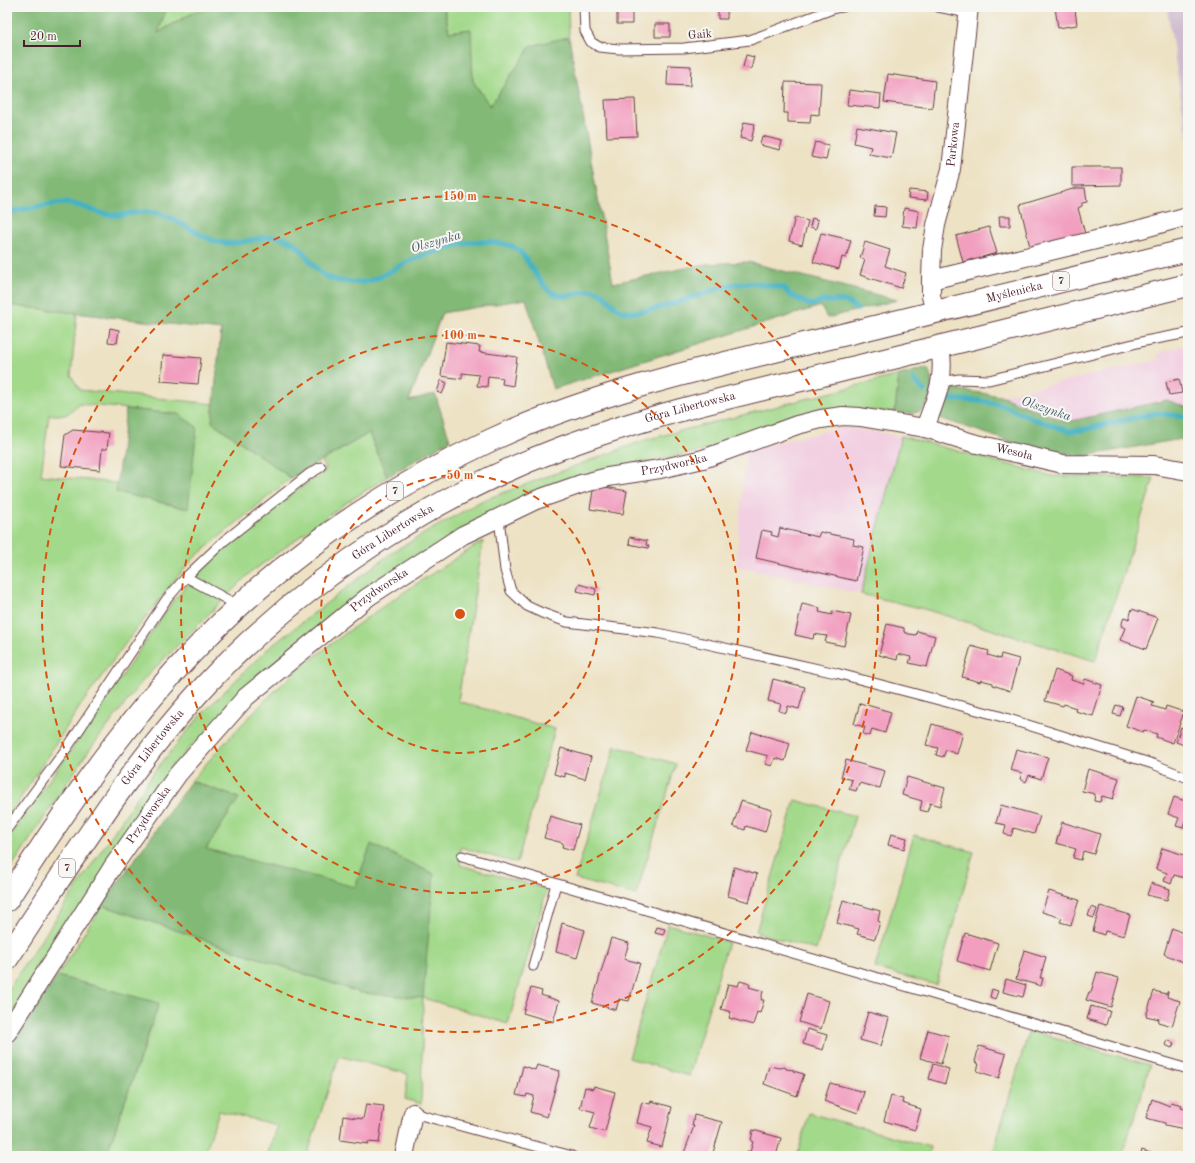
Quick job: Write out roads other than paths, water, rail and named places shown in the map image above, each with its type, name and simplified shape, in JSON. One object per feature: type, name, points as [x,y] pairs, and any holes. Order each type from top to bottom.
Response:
[{"type":"highway","name":"Myślenicka","points":[[935,312],[1188,250]]},
{"type":"highway","name":"7","points":[[940,346],[1188,285]]},
{"type":"highway","name":"7","points":[[7,900],[64,813],[122,733],[176,670],[239,606],[291,562],[362,512],[439,466],[510,432],[562,412],[649,384],[749,357],[935,312]]},
{"type":"highway","name":"Góra Libertowska","points":[[7,959],[121,789],[147,753],[188,704],[258,634],[308,592],[369,548],[460,493],[537,458],[597,435],[689,408],[940,346]]},
{"type":"street","name":"Parkowa","points":[[935,312],[931,296],[932,250],[936,225],[951,169],[969,10]]},
{"type":"street","points":[[931,280],[1141,229],[1188,216]]},
{"type":"street","points":[[926,428],[942,382],[943,362],[940,346]]},
{"type":"street","name":"Przydworska","points":[[7,1033],[112,868],[178,774],[246,697],[368,597],[463,535],[536,500],[581,484],[703,459],[821,419],[860,417],[926,428]]},
{"type":"street","name":"Wesoła","points":[[926,428],[973,443],[1063,464],[1154,465],[1188,471]]},
{"type":"street","points":[[404,1156],[413,1113]]},
{"type":"lane","name":"Gaik","points":[[584,7],[585,31],[590,42],[599,47],[619,49],[684,48],[729,44],[750,40],[818,11],[843,7]]},
{"type":"lane","points":[[938,7],[969,10]]},
{"type":"lane","points":[[942,382],[959,379],[989,380],[1145,341],[1188,333]]},
{"type":"lane","points":[[7,829],[69,745],[166,600],[186,577],[224,541],[309,474],[321,467]]},
{"type":"lane","points":[[499,518],[505,570],[511,591],[527,606],[542,613],[567,622],[658,633],[836,673],[996,714],[1153,764],[1188,778]]},
{"type":"lane","points":[[186,577],[239,606]]},
{"type":"lane","points":[[462,856],[1188,1069]]},
{"type":"lane","points":[[533,966],[556,884]]},
{"type":"lane","points":[[413,1113],[572,1156]]},
{"type":"waterway","name":"Olszynka","points":[[7,212],[66,203],[111,215],[140,212],[157,213],[166,216],[214,241],[223,243],[238,243],[268,237],[282,238],[292,242],[299,248],[323,274],[331,279],[347,282],[370,281],[417,258],[433,252],[459,245],[485,242],[503,244],[514,247],[520,251],[543,284],[553,293],[560,296],[566,296],[591,290],[596,291],[604,295],[615,307],[623,311],[633,312],[661,307],[730,285],[744,283],[784,288],[790,295],[810,305],[822,301],[845,301],[857,309]]},
{"type":"waterway","name":"Olszynka","points":[[913,379],[924,391]]},
{"type":"waterway","name":"Olszynka","points":[[945,399],[981,401],[1001,405],[1034,419],[1069,431],[1082,430],[1156,413],[1188,417]]}]
